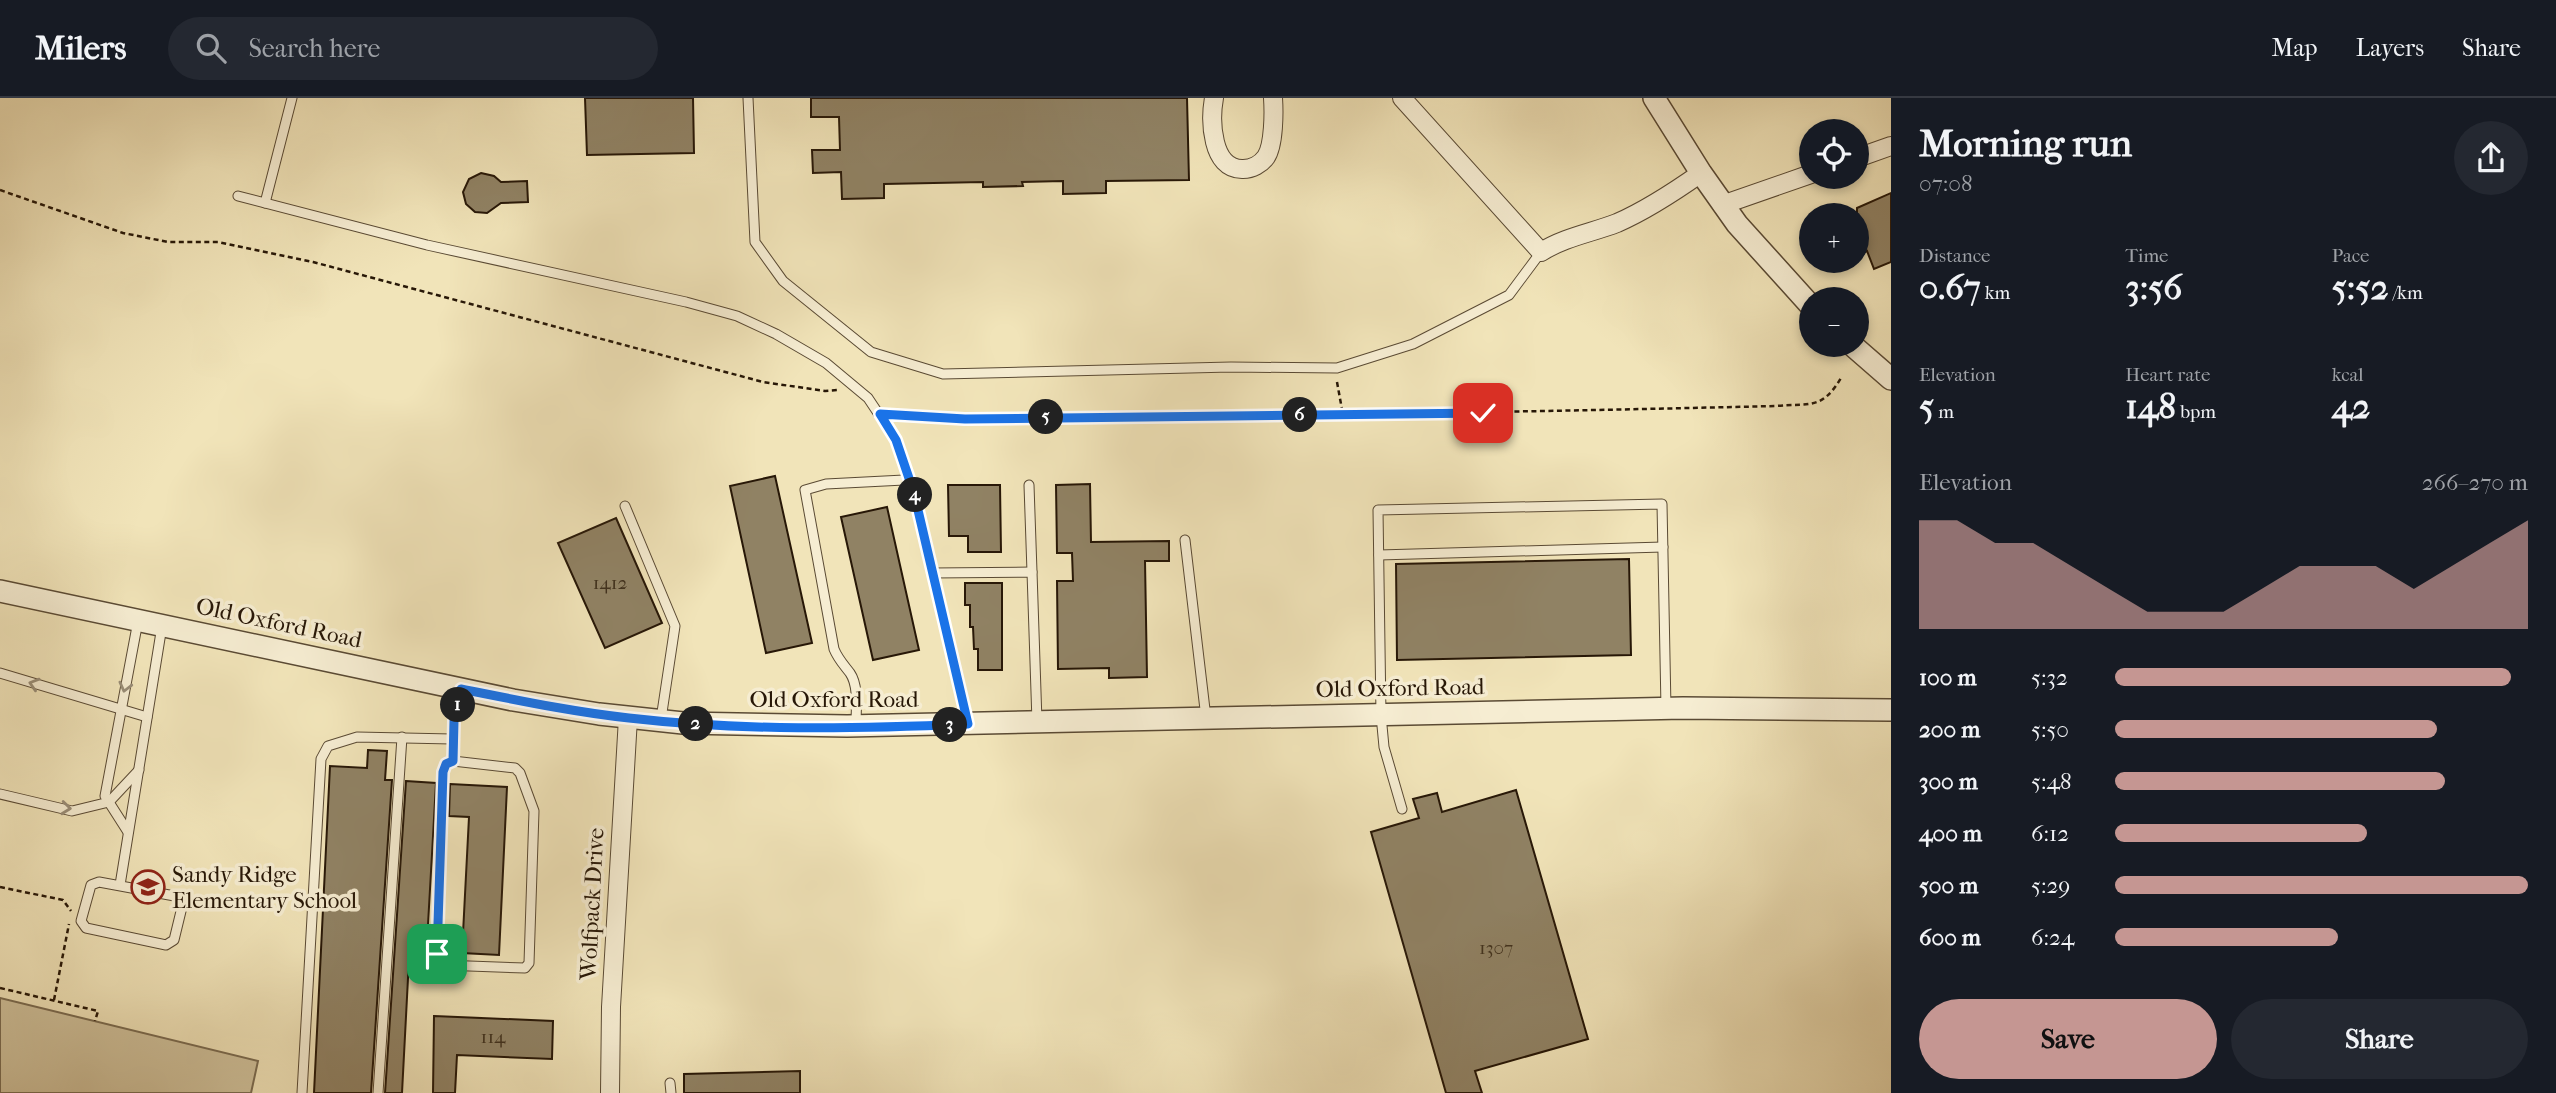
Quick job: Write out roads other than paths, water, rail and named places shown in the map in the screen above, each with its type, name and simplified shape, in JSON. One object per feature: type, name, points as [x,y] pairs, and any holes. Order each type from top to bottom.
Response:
[{"type":"street","points":[[1213,98],[1212,126],[1216,147],[1223,161],[1236,169],[1248,170],[1268,155],[1274,116],[1273,98]]},
{"type":"street","points":[[1402,98],[1541,252],[1560,241],[1614,224],[1642,211],[1700,173]]},
{"type":"street","points":[[1654,98],[1722,205],[1799,292]]},
{"type":"street","points":[[1869,154],[1891,146]]},
{"type":"street","points":[[1722,205],[1799,178]]},
{"type":"street","points":[[1866,357],[1891,379]]},
{"type":"street","name":"Old Oxford Road","points":[[0,592],[461,689],[628,718],[661,721],[744,726],[856,726],[1666,708],[1891,710]]},
{"type":"street","name":"Wolfpack Drive","points":[[610,1093],[611,1007],[628,718]]},
{"type":"lane","points":[[265,203],[292,98]]},
{"type":"lane","points":[[748,98],[755,242],[783,281],[871,352],[943,374],[1231,367],[1337,368],[1413,344],[1509,295],[1541,252]]},
{"type":"lane","points":[[238,196],[427,245],[686,302],[737,316],[825,363],[858,388],[880,414],[896,440],[914,493],[968,724]]},
{"type":"lane","points":[[856,726],[855,687],[852,675],[834,649],[806,490],[826,484],[904,480],[914,493]]},
{"type":"lane","points":[[1029,485],[1037,722]]},
{"type":"lane","points":[[1402,809],[1384,747],[1381,715],[1378,510],[1662,504],[1666,708]]},
{"type":"lane","points":[[625,506],[675,626],[661,721]]},
{"type":"lane","points":[[1185,540],[1206,718]]},
{"type":"lane","points":[[1379,555],[1663,547]]},
{"type":"lane","points":[[933,573],[1032,572]]},
{"type":"lane","points":[[128,832],[105,796],[138,621]]},
{"type":"lane","points":[[120,885],[162,626]]},
{"type":"lane","points":[[0,673],[147,718]]},
{"type":"lane","points":[[453,761],[452,738],[461,689]]},
{"type":"lane","points":[[302,1093],[321,759],[328,746],[357,737],[452,738]]},
{"type":"lane","points":[[378,1093],[401,737]]},
{"type":"lane","points":[[453,761],[515,768],[528,790],[534,811],[529,963],[525,968],[442,965],[439,960],[443,772],[446,764],[453,761]]},
{"type":"lane","points":[[0,794],[72,811],[109,802],[139,769]]},
{"type":"lane","points":[[99,882],[120,885],[180,897],[183,902],[174,940],[166,945],[86,928],[81,922],[91,885],[99,882]]},
{"type":"place","name":"Sandy Ridge Elementary School","points":[[148,887]]}]
